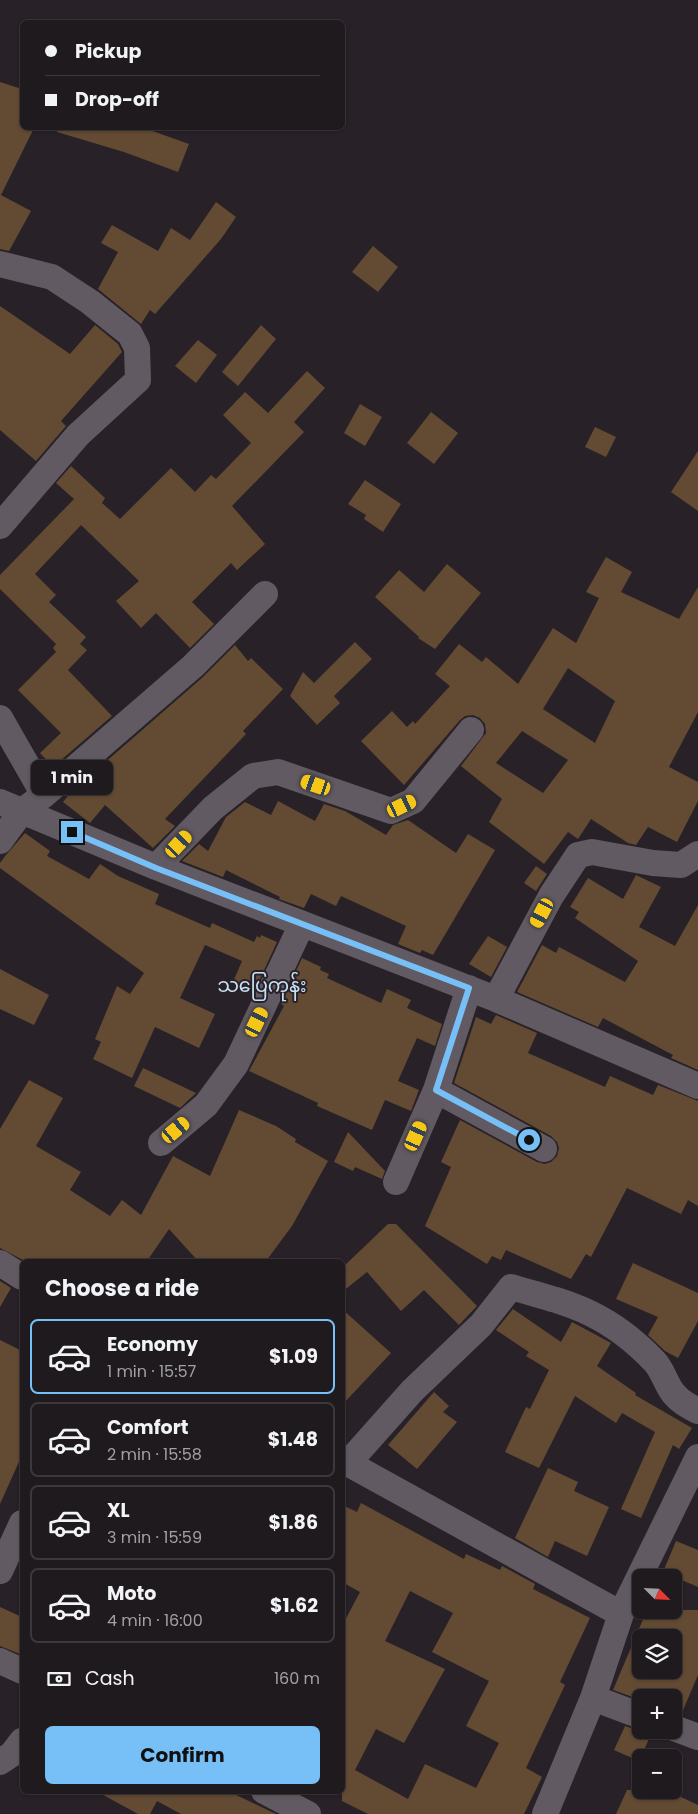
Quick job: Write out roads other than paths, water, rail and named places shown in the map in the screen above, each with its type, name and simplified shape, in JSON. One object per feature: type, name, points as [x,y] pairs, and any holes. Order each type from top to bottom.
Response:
[{"type":"street","points":[[0,264],[52,276],[90,302],[130,334],[137,348],[138,380],[78,435],[0,526]]},
{"type":"street","points":[[11,807],[44,795],[194,666],[265,594]]},
{"type":"street","points":[[0,718],[44,795]]},
{"type":"street","points":[[156,868],[213,808],[253,776],[278,772],[391,811],[413,801],[471,730]]},
{"type":"street","points":[[11,807],[156,868],[469,988],[698,1086]]},
{"type":"street","points":[[0,842],[11,807]]},
{"type":"street","points":[[496,999],[551,896],[578,855],[592,852],[653,863],[681,865],[698,854]]},
{"type":"street","points":[[161,1142],[206,1105],[236,1064],[302,924]]},
{"type":"street","points":[[396,1182],[436,1090],[469,988]]},
{"type":"street","points":[[436,1090],[544,1149]]},
{"type":"street","points":[[0,1263],[20,1276]]},
{"type":"street","points":[[621,1614],[345,1462],[412,1391],[481,1325],[511,1287],[574,1305],[615,1326],[636,1342],[657,1363],[672,1392],[684,1403],[698,1411]]},
{"type":"street","points":[[545,1814],[593,1698],[621,1614],[698,1457]]},
{"type":"street","points":[[0,1571],[20,1527]]},
{"type":"street","points":[[0,1661],[20,1670]]},
{"type":"street","points":[[593,1698],[632,1713]]},
{"type":"street","points":[[682,1731],[698,1737]]},
{"type":"street","points":[[0,1762],[12,1754],[20,1744]]},
{"type":"street","points":[[270,1794],[308,1814]]},
{"type":"district","name":"သပြေကုန်း","points":[[262,985]]}]
